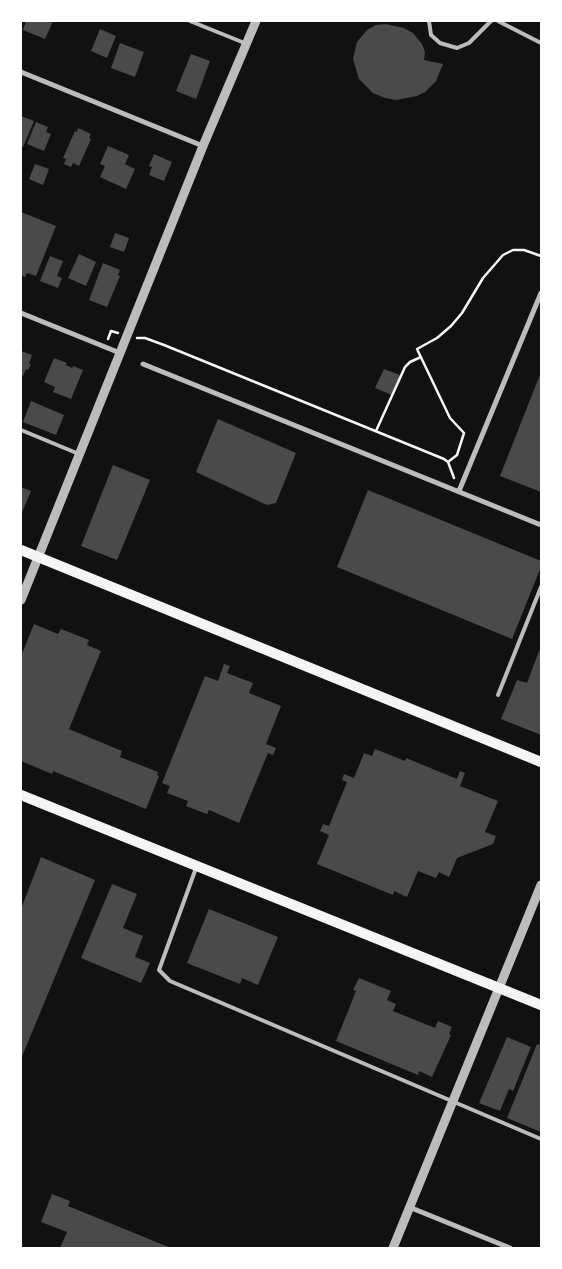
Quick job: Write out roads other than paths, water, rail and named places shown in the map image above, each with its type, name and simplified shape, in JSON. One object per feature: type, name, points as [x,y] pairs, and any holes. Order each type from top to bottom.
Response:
[{"type":"main road","points":[[21,550],[541,762]]},
{"type":"main road","points":[[21,795],[541,1005]]},
{"type":"street","points":[[21,600],[203,146],[256,21]]},
{"type":"street","points":[[21,72],[203,146]]},
{"type":"street","points":[[459,491],[541,293]]},
{"type":"street","points":[[21,313],[120,353]]},
{"type":"street","points":[[143,364],[541,525]]},
{"type":"street","points":[[393,1248],[541,884]]},
{"type":"street","points":[[409,1207],[510,1248]]},
{"type":"lane","points":[[190,21],[247,44]]},
{"type":"lane","points":[[429,21],[431,35],[440,43],[457,48],[469,43],[491,21]]},
{"type":"lane","points":[[498,21],[541,43]]},
{"type":"lane","points":[[21,430],[80,454]]},
{"type":"lane","points":[[498,695],[541,587]]},
{"type":"lane","points":[[197,866],[159,970],[170,981],[541,1138]]}]
